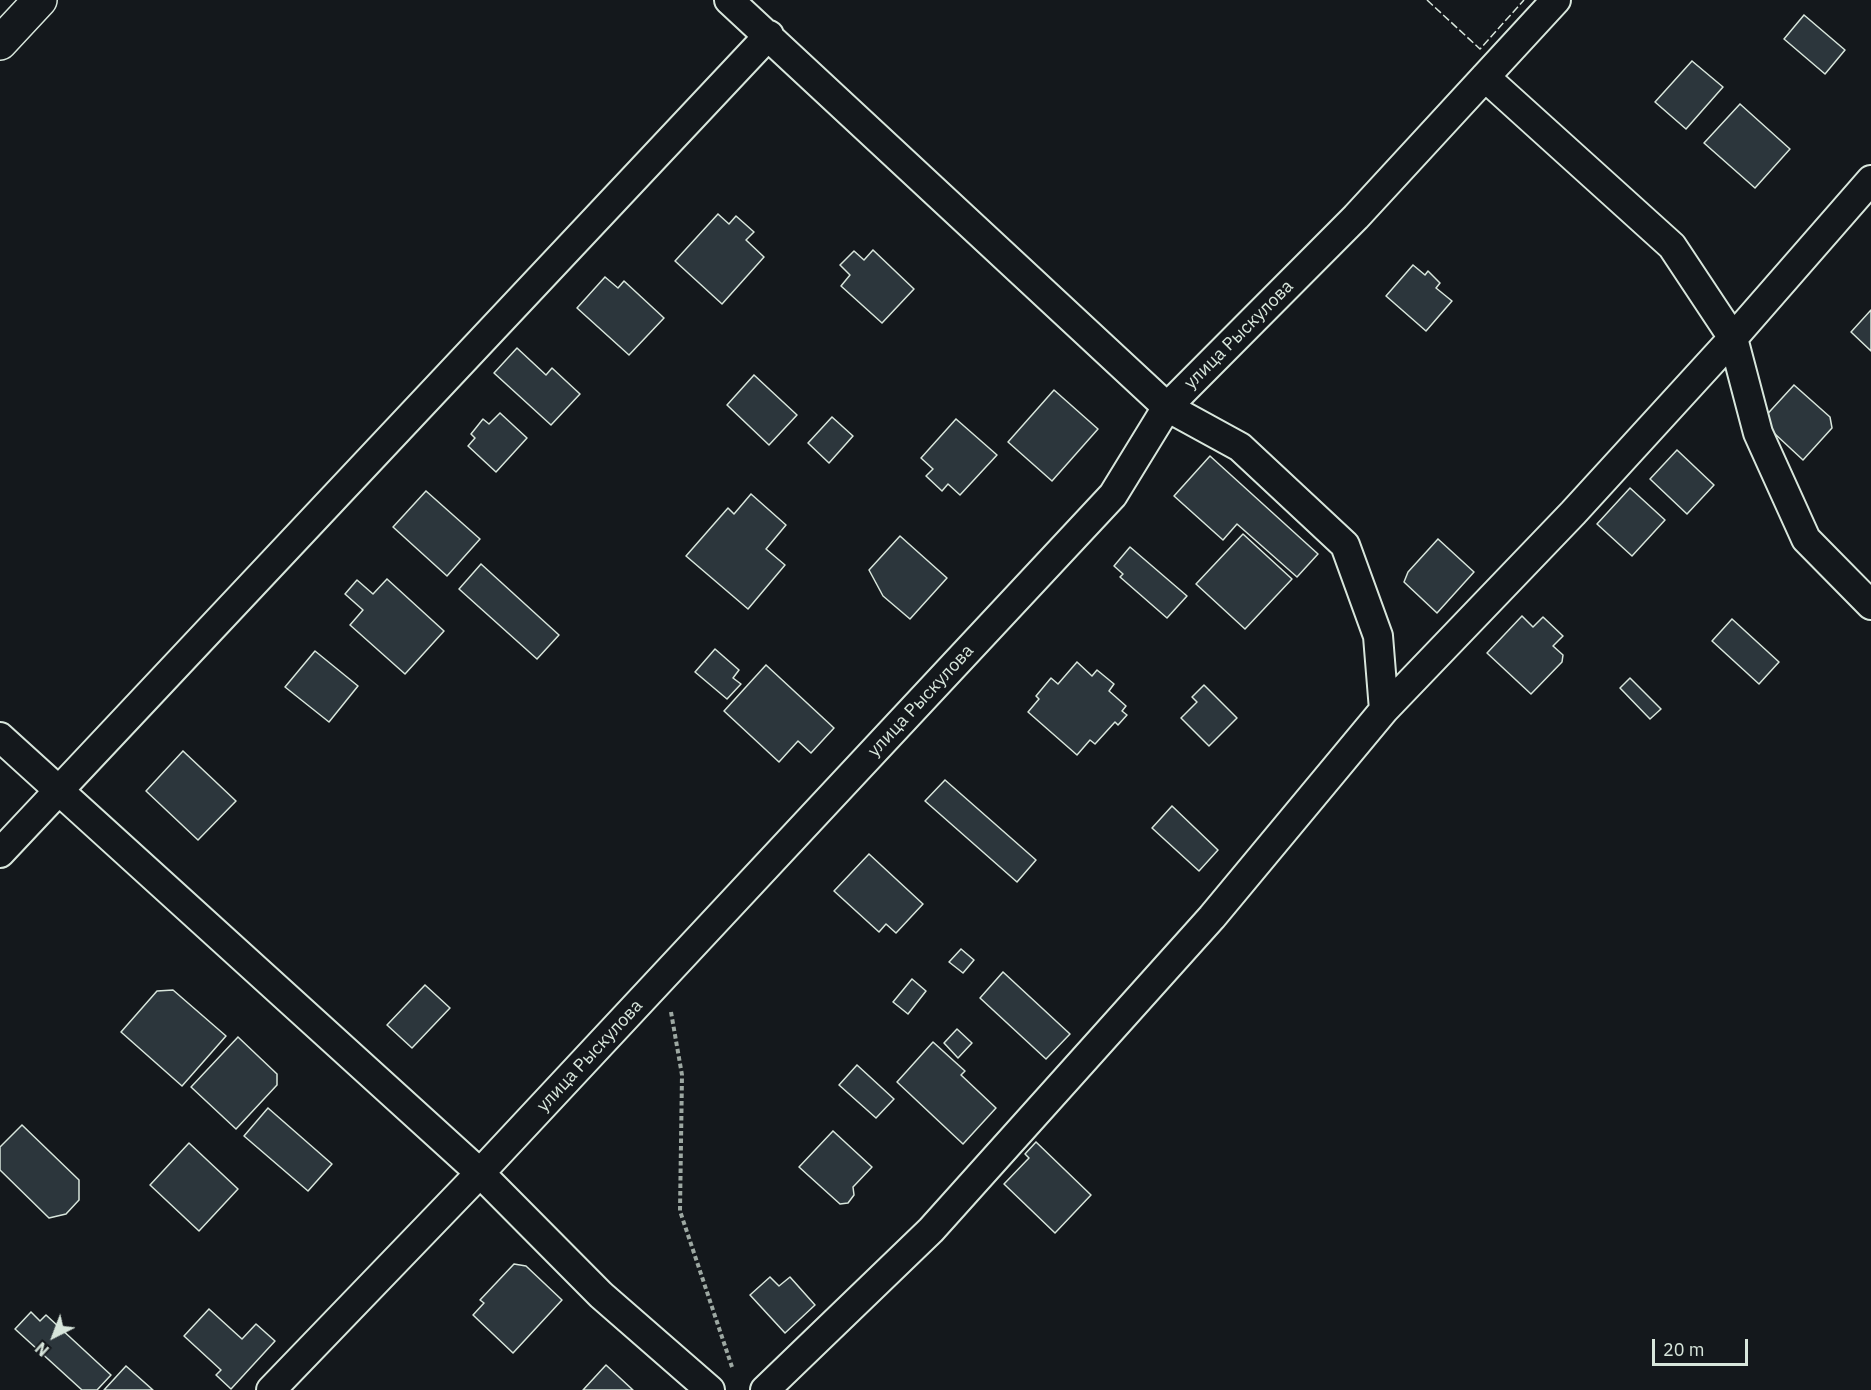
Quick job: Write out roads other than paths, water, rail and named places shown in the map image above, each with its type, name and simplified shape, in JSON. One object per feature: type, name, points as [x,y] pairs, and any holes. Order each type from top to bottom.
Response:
[{"type":"street","points":[[0,43],[40,0]]},
{"type":"street","points":[[729,0],[1167,407],[1240,447],[1345,545],[1378,636],[1384,710]]},
{"type":"street","name":"улица Рыскулова","points":[[271,1390],[480,1173],[1113,495],[1167,407],[1356,217],[1556,0]]},
{"type":"street","points":[[0,853],[769,35]]},
{"type":"street","points":[[1485,77],[1672,246],[1733,338],[1758,433],[1806,539],[1870,602]]},
{"type":"street","points":[[765,1390],[938,1222],[1212,917],[1384,710],[1573,513],[1733,338],[1871,180]]},
{"type":"street","points":[[0,737],[480,1173],[601,1295],[710,1390]]}]
